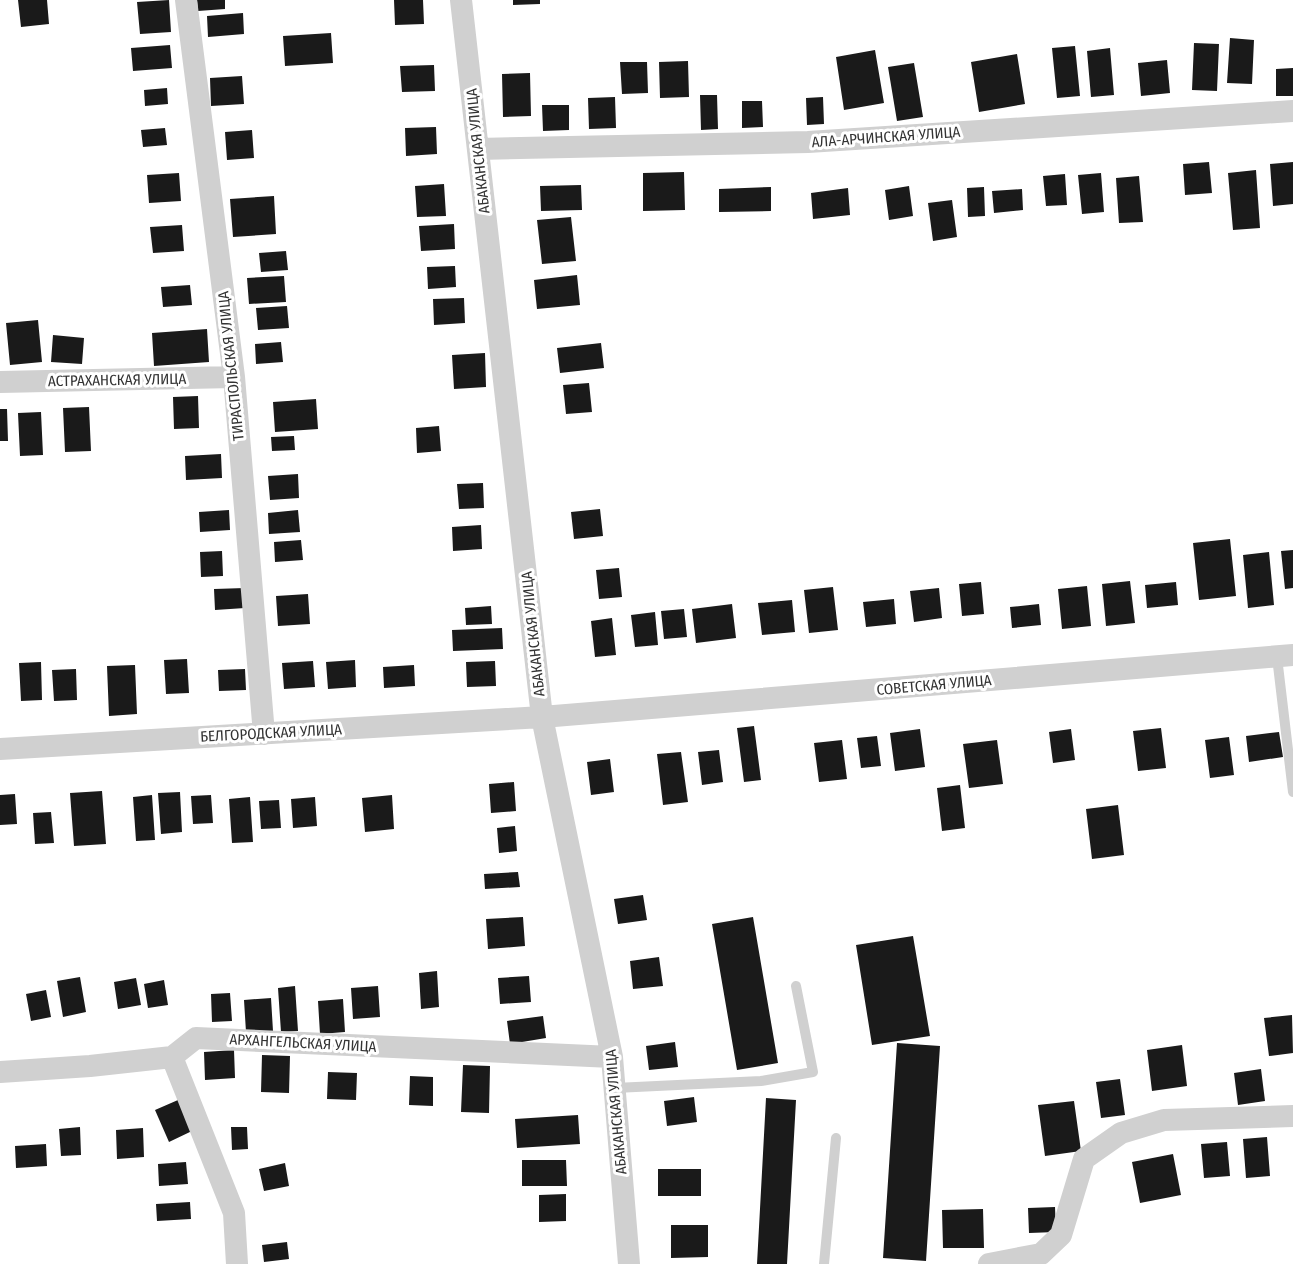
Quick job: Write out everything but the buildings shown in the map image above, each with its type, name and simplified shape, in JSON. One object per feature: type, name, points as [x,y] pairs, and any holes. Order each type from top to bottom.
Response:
[{"type":"street","name":"ТИРАСПОЛЬСКАЯ УЛИЦА","points":[[186,0],[234,377],[264,734]]},
{"type":"street","name":"АБАКАНСКАЯ УЛИЦА","points":[[461,0],[542,717],[612,1057],[629,1264]]},
{"type":"street","name":"АЛА-АРЧИНСКАЯ УЛИЦА","points":[[478,149],[808,142],[1293,111]]},
{"type":"street","name":"АСТРАХАНСКАЯ УЛИЦА","points":[[0,382],[234,377]]},
{"type":"street","name":"СОВЕТСКАЯ УЛИЦА","points":[[542,717],[1285,656]]},
{"type":"street","name":"БЕЛГОРОДСКАЯ УЛИЦА","points":[[0,749],[542,717]]},
{"type":"street","name":"АРХАНГЕЛЬСКАЯ УЛИЦА","points":[[172,1057],[196,1038],[612,1057]]},
{"type":"street","points":[[0,1072],[90,1066],[172,1057],[234,1213],[237,1264]]},
{"type":"street","points":[[989,1264],[1041,1254],[1061,1235],[1084,1159],[1121,1133],[1164,1120],[1293,1116]]},
{"type":"lane","points":[[1285,656],[1293,792]]},
{"type":"lane","points":[[615,1088],[761,1081],[813,1072],[796,986]]},
{"type":"lane","points":[[824,1264],[836,1138]]}]
